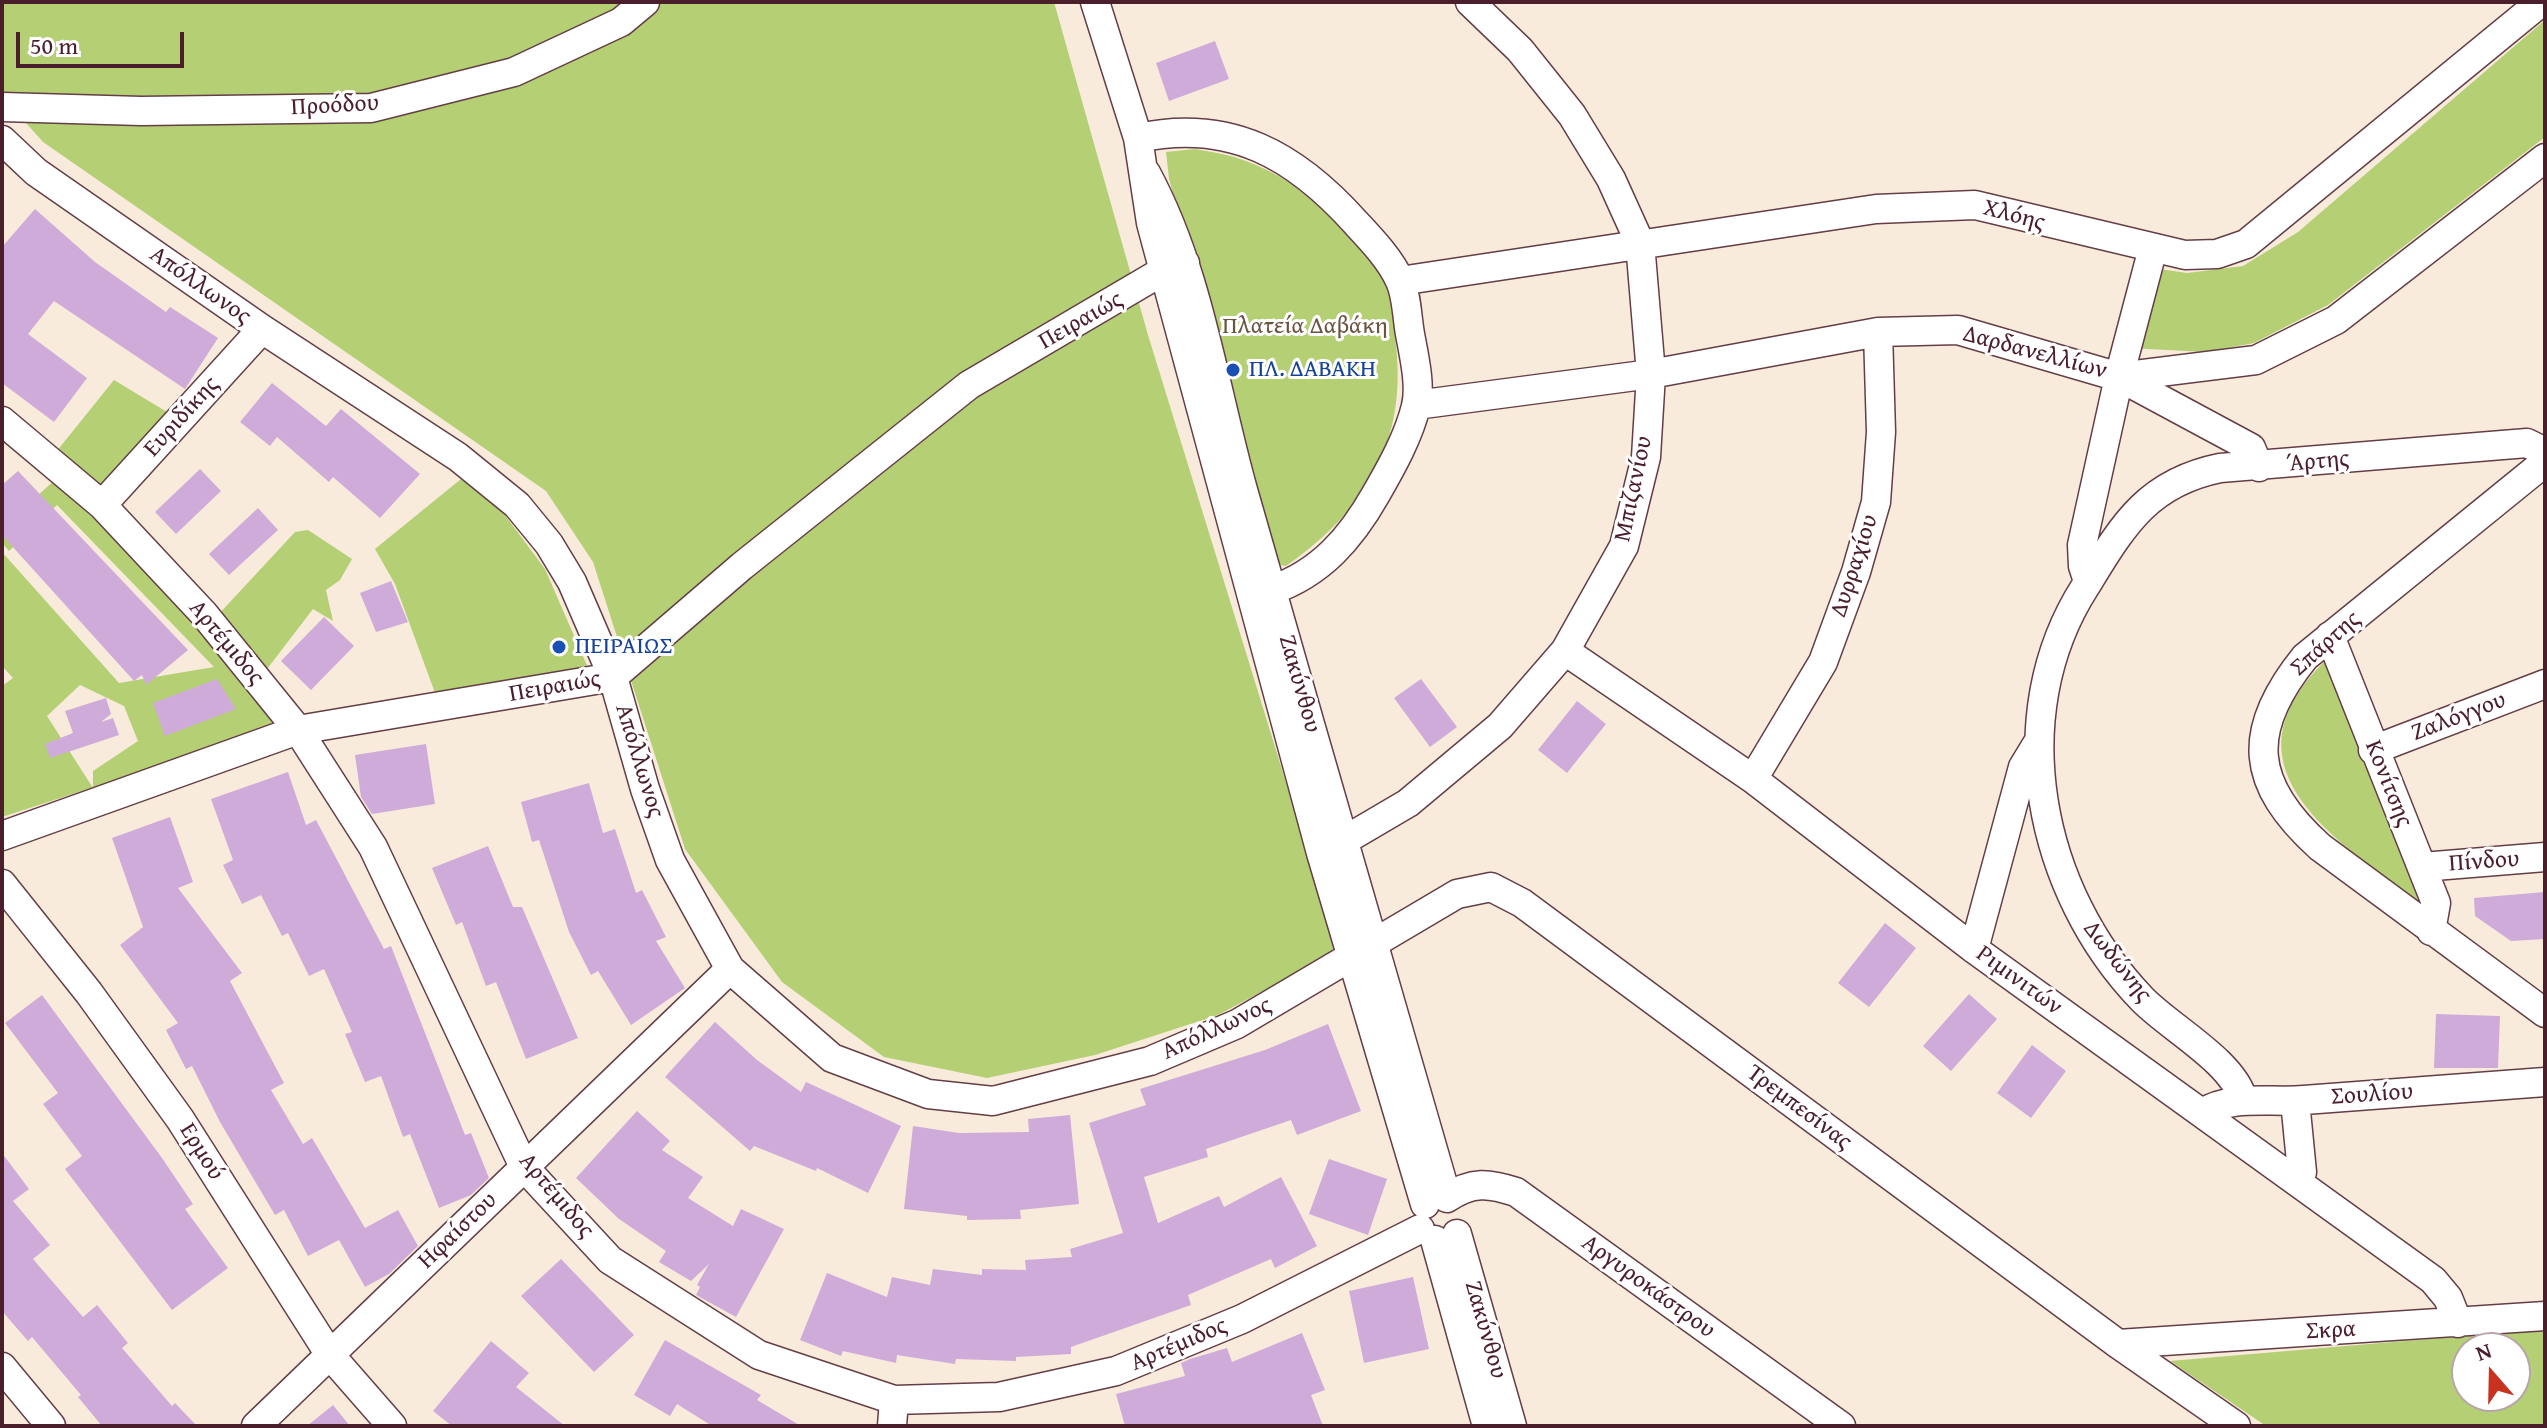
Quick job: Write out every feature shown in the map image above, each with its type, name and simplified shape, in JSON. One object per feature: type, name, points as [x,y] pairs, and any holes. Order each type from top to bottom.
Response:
[{"type":"street","name":"Προόδου","points":[[2,107],[141,111],[371,108],[514,72],[621,22],[645,2]]},
{"type":"street","name":"Ζακύνθου","points":[[1095,2],[1138,138],[1146,173],[1151,223],[1174,267],[1272,590],[1332,848]]},
{"type":"street","name":"Μπιζανίου","points":[[1332,848],[1408,803],[1500,726],[1565,651],[1624,546],[1646,457],[1651,374],[1640,243],[1611,179],[1572,115],[1520,50],[1470,2]]},
{"type":"street","name":"Χλόης","points":[[1400,281],[1876,209],[1975,205],[2185,255],[2217,254],[2246,244],[2541,2]]},
{"type":"street","points":[[1138,138],[1164,132],[1217,134],[1274,152],[1324,188],[1370,239],[1400,281],[1414,357],[1416,405],[1392,466],[1354,534],[1298,581],[1272,590]]},
{"type":"street","name":"Απόλλωνος","points":[[2,140],[36,172],[262,329],[458,457],[517,505],[549,544],[572,582],[613,677],[645,789],[670,860],[730,969],[832,1058],[928,1094],[993,1101],[1150,1061],[1237,1024],[1361,951]]},
{"type":"street","name":"Δαρδανελλίων","points":[[1416,405],[1651,374],[1878,332],[1958,330],[2119,377],[2256,360],[2336,320],[2545,158]]},
{"type":"street","name":"Ζακύνθου","points":[[1146,173],[1171,219],[1175,312],[1332,848],[1437,1221],[1502,1424]]},
{"type":"street","points":[[1119,299],[1141,264],[1151,223]]},
{"type":"street","points":[[2088,581],[2083,566],[2082,545],[2119,377],[2153,248]]},
{"type":"street","name":"Πειραιώς","points":[[2,836],[298,730],[613,677],[742,566],[969,385],[1174,267]]},
{"type":"street","points":[[1119,299],[1145,297],[1175,312]]},
{"type":"street","name":"Ευριδίκης","points":[[102,505],[262,329]]},
{"type":"street","name":"Δυρραχίου","points":[[1753,779],[1823,662],[1856,572],[1876,502],[1881,432],[1878,332]]},
{"type":"street","name":"Άρτης","points":[[2119,377],[2251,448],[2259,467],[2527,443],[2545,452]]},
{"type":"street","name":"Αρτέμιδος","points":[[2,421],[102,505],[204,614],[298,730],[373,847],[524,1167],[610,1260],[759,1355],[893,1413],[999,1397],[1116,1371],[1242,1319],[1437,1221]]},
{"type":"street","name":"Σπάρτης","points":[[2545,462],[2305,657],[2280,688],[2267,717],[2263,746],[2267,773],[2291,821],[2320,847],[2431,931],[2545,1013]]},
{"type":"street","name":"Δωδώνης","points":[[2243,1100],[2236,1080],[2143,1001],[2087,929],[2057,861],[2037,743],[2055,652],[2070,610],[2119,530],[2170,485],[2203,472],[2259,467]]},
{"type":"street","name":"Κονίτσης","points":[[2330,636],[2436,903],[2437,916],[2431,931]]},
{"type":"street","name":"Ριμινιτών","points":[[1565,651],[1753,779],[1974,949],[2433,1280],[2448,1298],[2458,1323]]},
{"type":"street","name":"Ζαλόγγου","points":[[2373,750],[2545,684]]},
{"type":"street","name":"Δωδώνης","points":[[1974,949],[2023,767],[2037,743]]},
{"type":"street","name":"Πίνδου","points":[[2422,867],[2545,857]]},
{"type":"street","name":"Ερμού","points":[[2,884],[89,993],[180,1119],[330,1355],[392,1426]]},
{"type":"street","name":"Τρεμπεσίνας","points":[[1361,951],[1457,894],[1491,887],[1522,903],[2118,1344],[2236,1426]]},
{"type":"street","name":"Ηφαίστου","points":[[256,1426],[730,969]]},
{"type":"street","name":"Σουλίου","points":[[2202,1113],[2217,1103],[2243,1100],[2295,1101],[2545,1082]]},
{"type":"street","points":[[2295,1101],[2302,1172],[2298,1182]]},
{"type":"street","name":"Αργυροκάστρου","points":[[1437,1221],[1460,1189],[1486,1182],[1516,1192],[1841,1426]]},
{"type":"street","name":"Σκρα","points":[[2118,1344],[2545,1316]]},
{"type":"street","points":[[2,1367],[51,1426]]},
{"type":"green space","points":[[2,2],[1054,2],[1148,335],[1338,951],[1218,1015],[1095,1055],[987,1078],[884,1057],[782,982],[685,849],[593,562],[546,491],[43,142],[2,96]]},
{"type":"green space","points":[[2545,20],[2545,137],[2328,305],[2254,343],[2206,352],[2128,348],[2140,266],[2187,273],[2243,266],[2298,232]]},
{"type":"green space","name":"Πλατεία Δαβάκη","points":[[1195,149],[1243,160],[1265,169],[1308,196],[1347,230],[1363,250],[1389,292],[1393,305],[1398,381],[1387,444],[1358,498],[1314,545],[1286,566],[1280,565],[1169,179],[1166,152]]},
{"type":"green space","points":[[114,380],[172,415],[102,493],[56,452]]},
{"type":"green space","points":[[58,477],[205,633],[278,727],[2,817],[2,686],[13,678],[2,666],[2,552],[119,683],[214,667],[57,505],[9,551],[2,543],[2,528]],"holes":[[[80,685],[124,706],[138,741],[93,771],[93,787],[47,716]]]},
{"type":"green space","points":[[461,479],[502,511],[545,569],[592,677],[438,701],[395,584],[375,549]]},
{"type":"green space","points":[[308,530],[352,559],[340,580],[326,590],[333,621],[313,609],[264,673],[217,616],[295,532]]},
{"type":"green space","points":[[2325,661],[2420,903],[2325,827],[2300,799],[2285,768],[2282,735],[2294,700]]},
{"type":"green space","points":[[2545,1329],[2545,1422],[2541,1426],[2266,1426],[2170,1361],[2451,1337],[2451,1412],[2531,1412],[2531,1332],[2510,1332]]},
{"type":"building","points":[[1215,41],[1229,79],[1169,101],[1156,63]]},
{"type":"building","points":[[35,209],[95,262],[166,312],[170,307],[218,338],[185,389],[54,301],[28,334],[87,378],[54,422],[2,383],[2,247]]},
{"type":"building","points":[[272,383],[326,426],[341,409],[420,474],[380,518],[333,477],[329,482],[277,437],[270,446],[240,422]]},
{"type":"building","points":[[200,469],[221,491],[176,534],[155,512]]},
{"type":"building","points":[[18,471],[188,650],[146,685],[142,675],[134,681],[2,535],[2,485]]},
{"type":"building","points":[[258,508],[278,530],[229,575],[209,554]]},
{"type":"building","points":[[391,581],[408,622],[376,632],[360,593]]},
{"type":"building","points":[[324,617],[354,646],[311,690],[281,661]]},
{"type":"building","points":[[217,679],[236,709],[165,736],[153,703]]},
{"type":"building","points":[[1421,679],[1457,727],[1430,747],[1394,698]]},
{"type":"building","points":[[106,698],[111,714],[101,722],[113,718],[119,735],[50,758],[45,744],[73,733],[65,711]]},
{"type":"building","points":[[1577,701],[1606,724],[1567,773],[1538,750]]},
{"type":"building","points":[[426,744],[435,804],[372,814],[361,797],[355,755]]},
{"type":"building","points":[[288,772],[306,825],[316,820],[384,949],[391,946],[465,1135],[471,1133],[489,1178],[471,1195],[439,1208],[410,1134],[403,1137],[381,1076],[365,1082],[345,1034],[352,1032],[324,969],[309,976],[288,933],[282,936],[261,895],[242,904],[223,865],[233,860],[211,799]]},
{"type":"building","points":[[589,783],[603,833],[615,829],[636,893],[642,890],[666,937],[656,941],[685,988],[631,1025],[598,971],[591,975],[569,932],[539,840],[532,842],[521,802]]},
{"type":"building","points":[[170,817],[193,882],[178,888],[242,973],[230,981],[284,1083],[271,1090],[303,1144],[312,1138],[365,1228],[398,1210],[418,1246],[389,1274],[365,1287],[339,1240],[308,1256],[284,1210],[275,1215],[220,1122],[192,1066],[186,1069],[166,1030],[178,1023],[120,945],[143,927],[112,838]]},
{"type":"building","points":[[488,846],[513,907],[522,907],[578,1038],[526,1059],[496,982],[486,986],[462,922],[456,925],[432,868]]},
{"type":"building","points":[[2545,892],[2545,939],[2511,941],[2475,916],[2474,898]]},
{"type":"building","points":[[1885,923],[1916,948],[1869,1007],[1838,983]]},
{"type":"building","points":[[1969,994],[1997,1019],[1951,1071],[1923,1046]]},
{"type":"building","points":[[42,995],[162,1158],[193,1204],[185,1209],[228,1268],[172,1310],[65,1169],[82,1156],[43,1104],[58,1093],[5,1023]]},
{"type":"building","points":[[2436,1014],[2500,1016],[2498,1068],[2434,1068]]},
{"type":"building","points":[[715,1022],[757,1060],[801,1092],[806,1082],[901,1126],[868,1193],[817,1168],[816,1171],[754,1146],[750,1151],[665,1077]]},
{"type":"building","points":[[1328,1024],[1361,1111],[1297,1135],[1291,1120],[1206,1149],[1208,1157],[1144,1177],[1158,1223],[1219,1196],[1224,1207],[1281,1177],[1317,1246],[1275,1268],[1271,1259],[1188,1295],[1191,1305],[1071,1347],[1071,1354],[1016,1357],[1016,1361],[956,1359],[955,1364],[897,1355],[896,1363],[843,1351],[841,1356],[800,1340],[827,1273],[887,1297],[892,1277],[930,1285],[933,1269],[982,1275],[982,1269],[1026,1270],[1025,1260],[1072,1257],[1070,1249],[1123,1233],[1089,1123],[1146,1105],[1140,1089],[1265,1050]]},
{"type":"building","points":[[2032,1045],[2066,1071],[2031,1118],[1997,1093]]},
{"type":"building","points":[[637,1111],[670,1141],[662,1150],[703,1177],[688,1198],[733,1226],[741,1209],[784,1229],[736,1317],[696,1295],[700,1287],[697,1285],[709,1264],[691,1281],[659,1262],[666,1251],[619,1219],[576,1178]]},
{"type":"building","points":[[1070,1115],[1079,1204],[1020,1210],[1021,1219],[967,1220],[967,1216],[904,1209],[913,1126],[959,1133],[1029,1132],[1028,1119]]},
{"type":"building","points":[[2,1153],[29,1189],[13,1201],[50,1245],[33,1259],[83,1317],[97,1305],[128,1343],[122,1348],[172,1406],[175,1403],[197,1426],[102,1426],[78,1397],[81,1395],[32,1337],[28,1341],[2,1311]]},
{"type":"building","points":[[1329,1159],[1387,1179],[1368,1235],[1309,1214]]},
{"type":"building","points":[[561,1259],[634,1335],[594,1372],[521,1296]]},
{"type":"building","points":[[1413,1277],[1429,1349],[1364,1363],[1349,1291]]},
{"type":"building","points":[[1302,1333],[1325,1390],[1311,1395],[1323,1426],[1125,1426],[1116,1394],[1185,1376],[1181,1363],[1190,1359],[1227,1348],[1232,1362]]},
{"type":"building","points":[[665,1340],[761,1395],[757,1400],[801,1426],[712,1426],[677,1404],[670,1416],[634,1395]]},
{"type":"building","points":[[491,1341],[529,1373],[516,1387],[565,1426],[452,1426],[433,1411]]},
{"type":"building","points":[[333,1405],[350,1426],[307,1426]]},
{"type":"place","name":"ΠΛ. ΔΑΒΑΚΗ","points":[[1233,370]]},
{"type":"place","name":"ΠΕΙΡΑΙΩΣ","points":[[559,647]]}]
